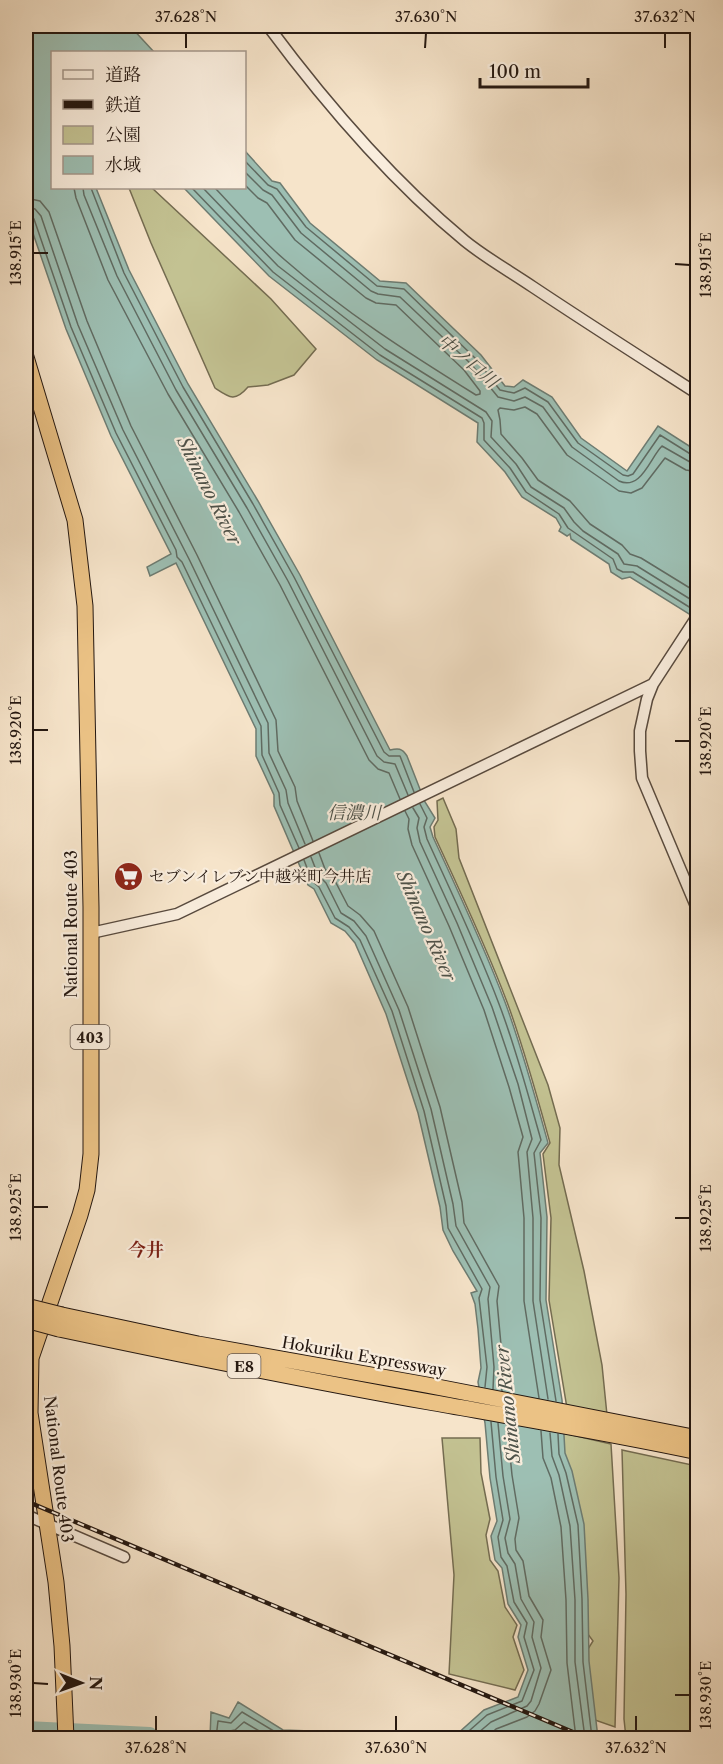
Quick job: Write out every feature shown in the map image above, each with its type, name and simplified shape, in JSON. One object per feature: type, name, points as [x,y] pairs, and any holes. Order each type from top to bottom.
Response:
[{"type":"highway","name":"National Route 403","points":[[26,357],[75,520],[86,634],[91,933],[91,1154],[87,1190],[80,1215],[28,1360],[30,1413],[56,1582],[62,1646],[66,1738]]},
{"type":"highway","name":"Hokuriku Expressway","points":[[26,1306],[60,1322],[429,1402],[532,1419],[698,1452]]},
{"type":"highway","name":"Hokuriku Expressway","points":[[26,1320],[60,1322],[209,1346],[427,1385],[698,1438]]},
{"type":"street","points":[[268,26],[299,68],[337,113],[402,183],[466,242],[698,394]]},
{"type":"street","points":[[698,615],[653,684],[640,731],[642,778],[698,911]]},
{"type":"street","points":[[91,933],[177,914],[653,684]]},
{"type":"street","points":[[26,1515],[124,1557]]},
{"type":"green space","points":[[129,189],[153,189],[271,299],[316,349],[294,375],[268,385],[248,387],[236,397],[229,396],[215,388]]},
{"type":"green space","points":[[443,798],[456,829],[459,858],[548,1085],[560,1128],[559,1165],[584,1271],[602,1365],[607,1415],[567,1408],[549,1300],[551,1218],[543,1154],[550,1143],[525,1054],[507,1002],[482,939],[435,837],[434,827],[438,820],[437,801]]},
{"type":"green space","points":[[559,1432],[611,1444],[619,1578],[615,1727],[592,1719],[583,1657],[593,1641],[582,1626]]},
{"type":"green space","points":[[442,1438],[480,1438],[481,1473],[490,1519],[486,1535],[490,1560],[498,1571],[505,1607],[517,1625],[513,1637],[524,1670],[515,1690],[449,1674],[454,1575]]},
{"type":"green space","points":[[622,1450],[697,1466],[697,1738],[626,1738],[624,1719],[626,1594]]},
{"type":"water","name":"信濃川","points":[[26,26],[130,26],[153,51],[51,51],[51,189],[96,189],[129,270],[188,384],[300,575],[390,750],[400,749],[407,756],[425,802],[435,818],[430,827],[433,837],[505,1002],[548,1143],[540,1153],[547,1217],[546,1300],[562,1400],[565,1453],[572,1471],[584,1524],[589,1661],[598,1738],[451,1738],[451,1735],[456,1735],[484,1710],[518,1697],[528,1670],[518,1637],[521,1625],[508,1604],[502,1568],[495,1560],[491,1536],[497,1521],[478,1382],[481,1368],[478,1329],[475,1304],[471,1293],[477,1291],[443,1230],[440,1207],[418,1113],[386,1014],[355,943],[345,931],[331,923],[314,889],[308,885],[274,806],[274,795],[256,756],[256,729],[176,563],[150,576],[147,567],[171,554],[111,436],[66,329],[26,213]]},
{"type":"water","name":"中ノ口川","points":[[246,152],[272,181],[280,183],[310,223],[380,281],[406,283],[481,355],[505,386],[514,387],[523,380],[552,397],[581,438],[627,471],[658,426],[697,451],[697,619],[630,577],[622,579],[611,572],[609,564],[571,539],[570,534],[567,536],[559,531],[561,527],[556,518],[522,497],[505,472],[477,442],[478,423],[377,360],[269,276],[185,189],[246,189]]},
{"type":"water","points":[[238,1702],[283,1730],[422,1735],[422,1738],[210,1738],[211,1712],[229,1718]]},
{"type":"waterway","points":[[26,1728],[150,1734]]},
{"type":"railway","points":[[26,1501],[587,1738]]},
{"type":"place","name":"セブンイレブン中越栄町今井店","points":[[128,876]]},
{"type":"district","name":"今井","points":[[146,1250]]},
{"type":"water label","name":"Shinano River","points":[[209,491]]},
{"type":"water label","name":"Shinano River","points":[[426,926]]},
{"type":"water label","name":"Shinano River","points":[[508,1404]]}]
